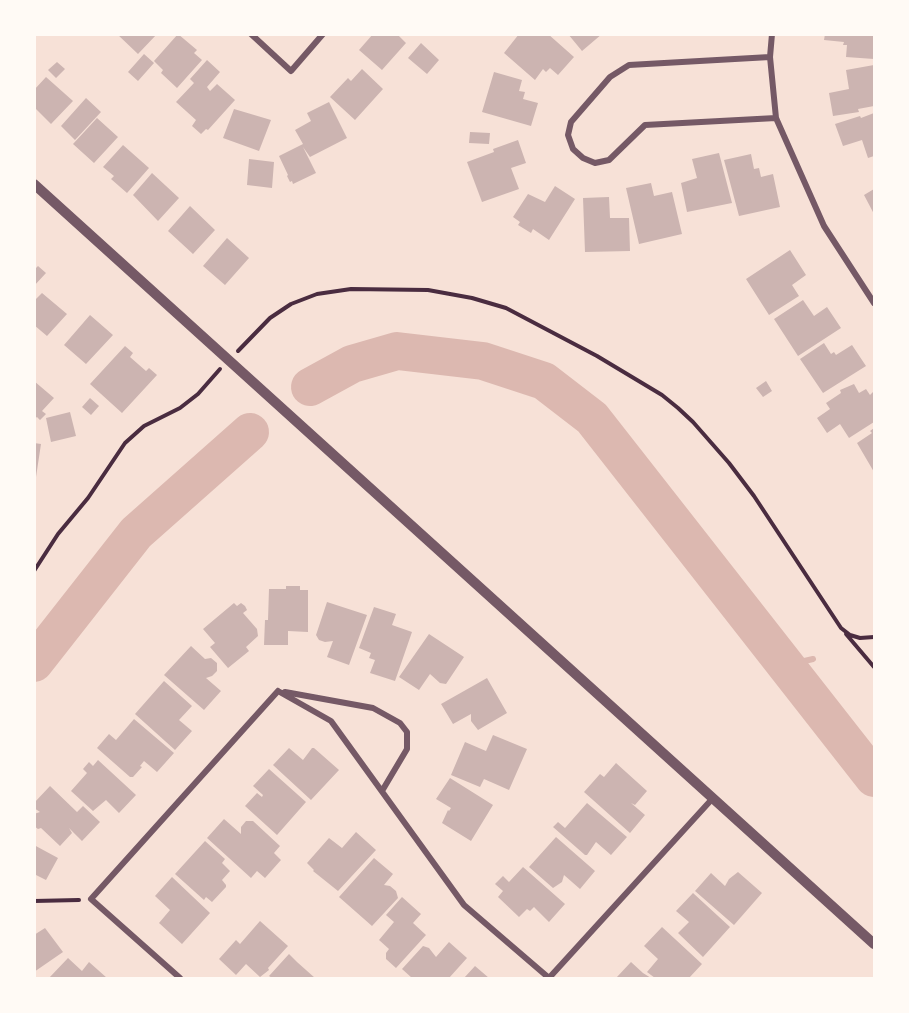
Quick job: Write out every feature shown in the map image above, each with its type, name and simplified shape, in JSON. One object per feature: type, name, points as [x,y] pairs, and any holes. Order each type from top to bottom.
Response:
[{"type":"street","points":[[251,34],[291,71],[323,34]]},
{"type":"street","points":[[772,34],[770,57],[776,118],[824,226],[874,303]]},
{"type":"street","points":[[770,57],[629,65],[610,77],[571,122],[568,135],[573,149],[583,158],[595,163],[609,160],[645,125],[776,118]]},
{"type":"street","points":[[34,184],[874,944]]},
{"type":"street","points":[[279,691],[331,722],[464,905],[549,978],[713,798]]},
{"type":"street","points":[[279,691],[373,708],[400,723],[407,732],[407,749],[382,791]]},
{"type":"street","points":[[180,978],[91,899],[279,691]]},
{"type":"path","points":[[34,571],[58,534],[88,498],[125,443],[144,426],[180,408],[198,393],[270,318],[291,304],[317,294],[351,289],[428,290],[472,298],[506,308],[597,356],[678,408],[693,422],[754,496],[841,628],[874,667]]},
{"type":"path","points":[[841,628],[850,635],[860,638],[874,637]]},
{"type":"path","points":[[34,901],[91,899]]},
{"type":"building","points":[[117,34],[157,34],[138,54]]},
{"type":"building","points":[[178,34],[197,50],[194,53],[202,60],[177,88],[161,73],[163,70],[154,61]]},
{"type":"building","points":[[373,34],[397,34],[406,43],[382,70],[359,50]]},
{"type":"building","points":[[519,34],[548,34],[574,57],[558,75],[550,68],[546,72],[543,69],[535,80],[504,53]]},
{"type":"building","points":[[568,34],[602,34],[582,51]]},
{"type":"building","points":[[825,34],[874,34],[874,59],[846,57],[847,45],[843,45],[844,42],[824,40]]},
{"type":"building","points":[[421,43],[439,60],[427,74],[408,58]]},
{"type":"building","points":[[144,54],[154,63],[138,81],[128,72]]},
{"type":"building","points":[[207,60],[220,72],[207,87],[210,91],[217,84],[235,100],[208,130],[206,129],[201,134],[192,126],[196,120],[176,102],[194,83],[190,79]]},
{"type":"building","points":[[57,62],[65,69],[56,78],[48,70]]},
{"type":"building","points":[[874,65],[874,106],[858,109],[859,112],[833,116],[829,93],[849,89],[846,70]]},
{"type":"building","points":[[362,69],[383,89],[355,120],[330,97],[348,78],[351,81]]},
{"type":"building","points":[[494,72],[522,80],[519,91],[525,92],[523,99],[538,103],[531,126],[482,112]]},
{"type":"building","points":[[46,77],[73,101],[51,124],[34,107],[34,90]]},
{"type":"building","points":[[86,98],[101,112],[75,140],[61,126]]},
{"type":"building","points":[[329,102],[347,138],[310,157],[303,147],[316,173],[293,184],[279,156],[303,144],[295,130],[311,121],[307,113]]},
{"type":"building","points":[[234,109],[271,120],[259,151],[223,138]]},
{"type":"building","points":[[874,113],[874,156],[868,158],[862,140],[843,146],[835,124]]},
{"type":"building","points":[[97,118],[118,137],[94,163],[73,144]]},
{"type":"building","points":[[470,132],[490,133],[489,144],[469,143]]},
{"type":"building","points":[[518,140],[526,163],[511,168],[519,189],[482,202],[467,162]]},
{"type":"building","points":[[123,145],[149,168],[127,193],[111,179],[114,176],[103,167]]},
{"type":"building","points":[[719,153],[732,203],[687,212],[681,183],[697,178],[692,159]]},
{"type":"building","points":[[751,154],[754,169],[759,168],[761,177],[773,174],[780,207],[739,216],[724,160]]},
{"type":"building","points":[[249,159],[274,162],[272,188],[247,185]]},
{"type":"building","points":[[152,173],[179,198],[158,221],[133,195]]},
{"type":"building","points":[[651,183],[654,196],[672,192],[682,234],[639,244],[626,188]]},
{"type":"building","points":[[555,186],[575,199],[549,240],[533,229],[531,233],[518,225],[520,222],[513,217],[528,194],[545,202]]},
{"type":"building","points":[[874,189],[874,214],[864,195]]},
{"type":"building","points":[[609,197],[610,218],[629,218],[630,251],[585,252],[583,198]]},
{"type":"building","points":[[190,206],[215,230],[193,254],[168,231]]},
{"type":"building","points":[[227,238],[249,258],[225,285],[203,266]]},
{"type":"building","points":[[790,250],[806,275],[792,285],[799,296],[769,315],[746,279]]},
{"type":"building","points":[[38,266],[46,273],[34,286],[34,267]]},
{"type":"building","points":[[42,293],[67,314],[47,336],[34,325],[34,301]]},
{"type":"building","points":[[803,300],[814,316],[827,307],[841,328],[798,356],[774,319]]},
{"type":"building","points":[[90,315],[113,335],[86,364],[64,345]]},
{"type":"building","points":[[824,343],[831,354],[834,352],[836,355],[852,345],[866,366],[823,393],[800,359]]},
{"type":"building","points":[[125,346],[133,353],[130,357],[146,371],[149,368],[157,375],[122,413],[90,384]]},
{"type":"building","points":[[34,381],[54,398],[42,411],[46,414],[40,420],[37,417],[34,419]]},
{"type":"building","points":[[766,381],[772,391],[763,397],[756,388]]},
{"type":"building","points":[[854,384],[859,393],[866,389],[870,395],[874,391],[874,422],[849,438],[840,424],[827,433],[817,418],[830,409],[826,403],[841,393],[840,390]]},
{"type":"building","points":[[90,398],[99,406],[91,415],[82,407]]},
{"type":"building","points":[[70,412],[76,436],[51,442],[46,418]]},
{"type":"building","points":[[874,428],[874,472],[857,443],[872,433],[870,431]]},
{"type":"building","points":[[34,443],[41,444],[36,477],[34,477]]},
{"type":"building","points":[[286,586],[300,586],[300,590],[308,590],[308,632],[288,631],[288,645],[264,645],[269,589],[286,589]]},
{"type":"building","points":[[327,602],[367,615],[349,665],[327,657],[333,641],[319,640],[316,635]]},
{"type":"building","points":[[234,603],[237,606],[241,603],[245,606],[247,610],[243,613],[257,629],[258,636],[246,647],[249,651],[228,668],[210,647],[215,643],[203,629]]},
{"type":"building","points":[[374,607],[396,614],[392,625],[412,632],[395,681],[370,673],[375,660],[369,658],[371,653],[359,648]]},
{"type":"building","points":[[429,634],[464,657],[446,684],[440,683],[430,674],[419,690],[399,677]]},
{"type":"building","points":[[191,646],[205,659],[211,658],[217,663],[217,671],[206,678],[221,691],[204,710],[164,675]]},
{"type":"building","points":[[487,678],[507,713],[478,730],[471,721],[471,714],[453,724],[441,704]]},
{"type":"building","points":[[164,681],[192,706],[179,720],[192,731],[175,750],[135,714]]},
{"type":"building","points":[[134,719],[174,753],[157,772],[144,761],[140,766],[142,767],[133,777],[130,777],[97,748],[109,734],[116,740]]},
{"type":"building","points":[[493,735],[527,749],[509,790],[484,779],[480,787],[451,775],[465,742],[486,751]]},
{"type":"building","points":[[289,748],[303,760],[314,748],[339,770],[311,800],[273,765]]},
{"type":"building","points":[[98,760],[136,795],[119,813],[106,800],[93,811],[71,791],[87,773],[83,769],[89,762],[93,766]]},
{"type":"building","points":[[616,763],[647,791],[635,805],[631,803],[645,815],[630,833],[584,792],[600,774],[604,777]]},
{"type":"building","points":[[269,769],[306,802],[277,835],[245,806],[257,793],[262,797],[263,795],[253,786]]},
{"type":"building","points":[[450,778],[493,805],[471,841],[442,823],[451,808],[436,799]]},
{"type":"building","points":[[50,786],[77,812],[83,806],[100,822],[82,841],[69,828],[72,833],[60,846],[41,828],[34,826],[34,814],[40,812],[34,808],[34,803]]},
{"type":"building","points":[[587,803],[627,837],[611,855],[596,842],[585,855],[553,827],[558,822],[565,828]]},
{"type":"building","points":[[224,819],[241,834],[241,827],[246,821],[253,821],[280,846],[274,853],[281,860],[265,878],[257,871],[251,878],[207,838]]},
{"type":"building","points":[[356,832],[376,850],[338,891],[313,871],[307,863],[329,838],[342,848]]},
{"type":"building","points":[[556,837],[595,871],[580,889],[564,875],[562,882],[553,888],[529,867]]},
{"type":"building","points":[[205,841],[225,859],[222,863],[230,871],[222,880],[226,887],[212,902],[206,897],[204,900],[175,874]]},
{"type":"building","points":[[34,845],[58,858],[46,880],[34,874]]},
{"type":"building","points":[[374,858],[393,874],[384,885],[396,891],[398,898],[372,926],[339,897]]},
{"type":"building","points":[[523,867],[565,904],[549,922],[534,907],[530,911],[527,909],[519,917],[498,897],[503,891],[495,884],[503,876],[509,882]]},
{"type":"building","points":[[738,872],[762,893],[734,925],[695,891],[711,873],[725,886],[729,879]]},
{"type":"building","points":[[172,877],[210,913],[182,944],[159,923],[170,910],[155,896]]},
{"type":"building","points":[[693,893],[730,927],[703,957],[678,933],[689,922],[676,911]]},
{"type":"building","points":[[402,897],[421,914],[413,923],[426,935],[396,968],[386,959],[389,949],[379,940],[394,922],[386,915]]},
{"type":"building","points":[[260,921],[288,946],[268,968],[269,970],[260,977],[246,964],[236,975],[219,959],[236,940],[240,944]]},
{"type":"building","points":[[662,927],[702,964],[689,978],[655,978],[647,972],[658,959],[644,946]]},
{"type":"building","points":[[45,928],[63,952],[34,972],[34,935]]},
{"type":"building","points":[[449,942],[467,958],[449,978],[412,978],[402,969],[423,946],[429,948],[436,957]]},
{"type":"building","points":[[289,954],[315,978],[272,978],[269,976]]},
{"type":"building","points":[[68,958],[82,971],[89,962],[107,978],[49,978]]},
{"type":"building","points":[[631,962],[643,973],[651,978],[616,978]]},
{"type":"building","points":[[475,966],[489,978],[464,978]]},
{"type":"waterway","points":[[310,387],[352,364],[397,351],[483,361],[544,381],[592,418],[874,778]]},
{"type":"waterway","points":[[34,663],[136,533],[250,432]]},
{"type":"waterway","points":[[776,653],[786,659],[800,662],[813,659]]}]
